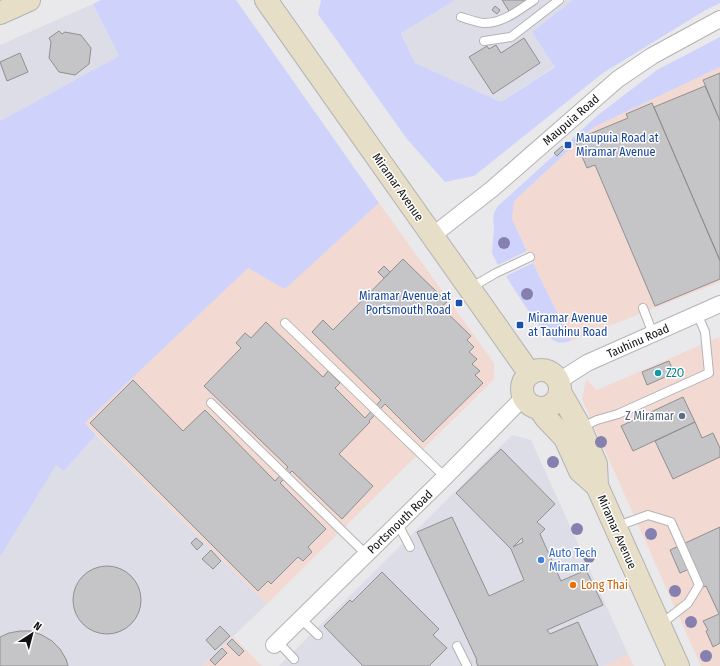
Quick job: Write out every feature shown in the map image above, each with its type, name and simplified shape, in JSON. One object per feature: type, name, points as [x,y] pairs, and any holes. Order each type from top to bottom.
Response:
[{"type":"main road","points":[[0,13],[28,0]]},
{"type":"main road","name":"Miramar Avenue","points":[[266,0],[530,374]]},
{"type":"main road","points":[[538,370],[551,372],[559,386],[558,399],[553,404],[546,408],[531,403],[522,387],[524,381],[530,374],[538,370]]},
{"type":"main road","name":"Miramar Avenue","points":[[559,386],[580,427],[596,464],[597,486],[674,663]]},
{"type":"main road","name":"Miramar Avenue","points":[[531,403],[565,438],[580,471],[597,486]]},
{"type":"street","name":"Maupuia Road","points":[[432,236],[492,189],[618,79],[652,56],[720,19]]},
{"type":"street","name":"Tauhinu Road","points":[[559,386],[587,364],[697,313],[720,304]]},
{"type":"street","name":"Portsmouth Road","points":[[276,643],[446,478],[514,407],[531,403]]},
{"type":"lane","points":[[461,17],[483,23],[496,21],[508,17],[534,0]]},
{"type":"lane","points":[[484,41],[511,38],[559,0]]},
{"type":"lane","points":[[469,288],[530,257]]},
{"type":"lane","points":[[643,308],[653,334]]},
{"type":"lane","points":[[580,427],[618,414],[708,373],[705,332],[697,313]]},
{"type":"lane","points":[[285,324],[446,478]]},
{"type":"lane","points":[[211,403],[367,555]]},
{"type":"lane","points":[[614,527],[648,515],[671,522],[699,585],[688,603],[658,626]]},
{"type":"lane","points":[[398,524],[410,547]]},
{"type":"lane","points":[[301,619],[318,635]]},
{"type":"lane","points":[[276,643],[294,659]]},
{"type":"lane","points":[[457,646],[467,666]]},
{"type":"shaded area","points":[[101,0],[236,0],[379,203],[285,289],[248,268],[85,423],[96,435],[64,471],[56,465],[0,557],[0,121],[119,56],[93,4]]},
{"type":"shaded area","points":[[321,0],[455,0],[401,33],[415,63],[501,102],[555,67],[532,32],[573,0],[720,0],[720,3],[704,11],[603,73],[474,176],[445,182],[407,139],[318,14]]},
{"type":"shaded area","points":[[455,0],[573,0],[532,32],[555,66],[501,102],[415,63],[401,32]]},
{"type":"shaded area","points":[[93,4],[119,56],[0,121],[0,45]]},
{"type":"shaded area","points":[[720,37],[720,67],[594,127],[514,201],[512,219],[527,251],[498,265],[492,253],[494,226],[493,219],[494,213],[498,206],[598,115],[657,70]]},
{"type":"shaded area","points":[[720,67],[720,282],[571,341],[512,219],[514,201],[594,127]]},
{"type":"shaded area","points":[[379,203],[494,363],[494,379],[267,604],[85,423],[248,268],[285,289]]},
{"type":"shaded area","points":[[533,263],[571,341],[555,341],[544,331],[529,312],[506,276]]},
{"type":"shaded area","points":[[719,337],[720,666],[701,666],[582,399],[586,379],[597,390]]},
{"type":"shaded area","points":[[96,435],[267,604],[202,666],[0,666],[0,557],[56,464],[64,471]]},
{"type":"shaded area","points":[[512,435],[531,440],[628,654],[604,666],[279,666]]},
{"type":"shaded area","points":[[233,636],[262,666],[202,666]]},
{"type":"shaded area","points":[[628,654],[634,666],[604,666]]},
{"type":"building","points":[[502,0],[527,0],[509,11]]},
{"type":"building","points":[[495,6],[500,10],[497,14],[492,10]]},
{"type":"building","points":[[59,31],[62,34],[65,32],[81,35],[91,48],[89,64],[75,75],[59,72],[49,58],[51,42],[49,38]]},
{"type":"building","points":[[524,38],[540,63],[493,94],[469,57],[487,46],[489,49],[496,45],[501,53]]},
{"type":"building","points":[[20,53],[28,72],[7,81],[0,62]]},
{"type":"building","points":[[720,73],[720,121],[703,80]]},
{"type":"building","points":[[705,86],[720,121],[720,261],[654,107]]},
{"type":"building","points":[[652,103],[720,260],[720,279],[655,306],[595,165],[587,168],[575,140],[628,118],[626,114]]},
{"type":"building","points":[[562,146],[565,148],[557,156],[554,153]]},
{"type":"building","points":[[403,259],[447,302],[441,307],[471,336],[467,340],[474,347],[469,352],[477,359],[472,364],[480,371],[475,375],[483,383],[423,442],[385,404],[339,454],[373,486],[342,519],[292,471],[280,483],[326,529],[308,547],[312,552],[303,561],[298,557],[271,584],[268,581],[258,591],[90,423],[133,380],[183,431],[205,410],[275,481],[288,467],[204,386],[241,348],[236,343],[245,333],[251,338],[266,322],[323,377],[328,371],[340,383],[335,388],[365,418],[381,400],[312,332],[323,320],[333,330]]},
{"type":"building","points":[[384,266],[390,272],[384,278],[378,272]]},
{"type":"building","name":"Z2O","points":[[669,361],[674,373],[647,385],[642,372]]},
{"type":"building","points":[[683,397],[695,422],[633,451],[621,426]]},
{"type":"building","points":[[695,422],[702,438],[713,433],[720,448],[720,457],[673,479],[655,441]]},
{"type":"building","points":[[501,449],[555,504],[537,522],[545,529],[540,534],[561,581],[586,570],[603,605],[547,630],[550,634],[578,622],[598,666],[478,666],[477,660],[417,532],[452,517],[489,596],[524,580],[511,549],[456,493]],"holes":[[[522,538],[523,542],[513,547]]]},
{"type":"building","points":[[720,527],[720,643],[713,647],[706,631],[708,630],[703,621],[719,614],[706,586],[703,587],[694,567],[680,573],[670,550]]},
{"type":"building","points":[[196,538],[203,544],[197,550],[191,543]]},
{"type":"building","points":[[211,550],[221,561],[213,569],[202,559]]},
{"type":"building","points":[[107,566],[120,568],[131,576],[139,587],[141,600],[139,613],[131,624],[120,632],[107,634],[94,632],[83,624],[75,613],[73,600],[75,587],[83,576],[94,568]]},
{"type":"building","points":[[382,572],[439,629],[433,635],[447,648],[429,666],[363,666],[324,626],[350,600],[352,602]]},
{"type":"building","points":[[220,626],[230,636],[215,650],[206,640]]},
{"type":"building","points":[[31,631],[52,641],[60,649],[68,666],[0,666],[0,637],[9,633]]},
{"type":"building","points":[[232,639],[244,651],[239,656],[227,644]]},
{"type":"building","points":[[222,648],[227,653],[215,665],[210,660]]},
{"type":"place","name":"Maupuia Road at Miramar Avenue","points":[[568,145]]},
{"type":"place","name":"Miramar Avenue at Portsmouth Road","points":[[459,303]]},
{"type":"place","name":"Miramar Avenue at Tauhinu Road","points":[[520,325]]},
{"type":"place","name":"Z2O","points":[[658,373]]},
{"type":"place","name":"Z Miramar","points":[[682,416]]},
{"type":"place","name":"Auto Tech Miramar","points":[[541,560]]},
{"type":"place","name":"Long Thai","points":[[573,585]]}]
